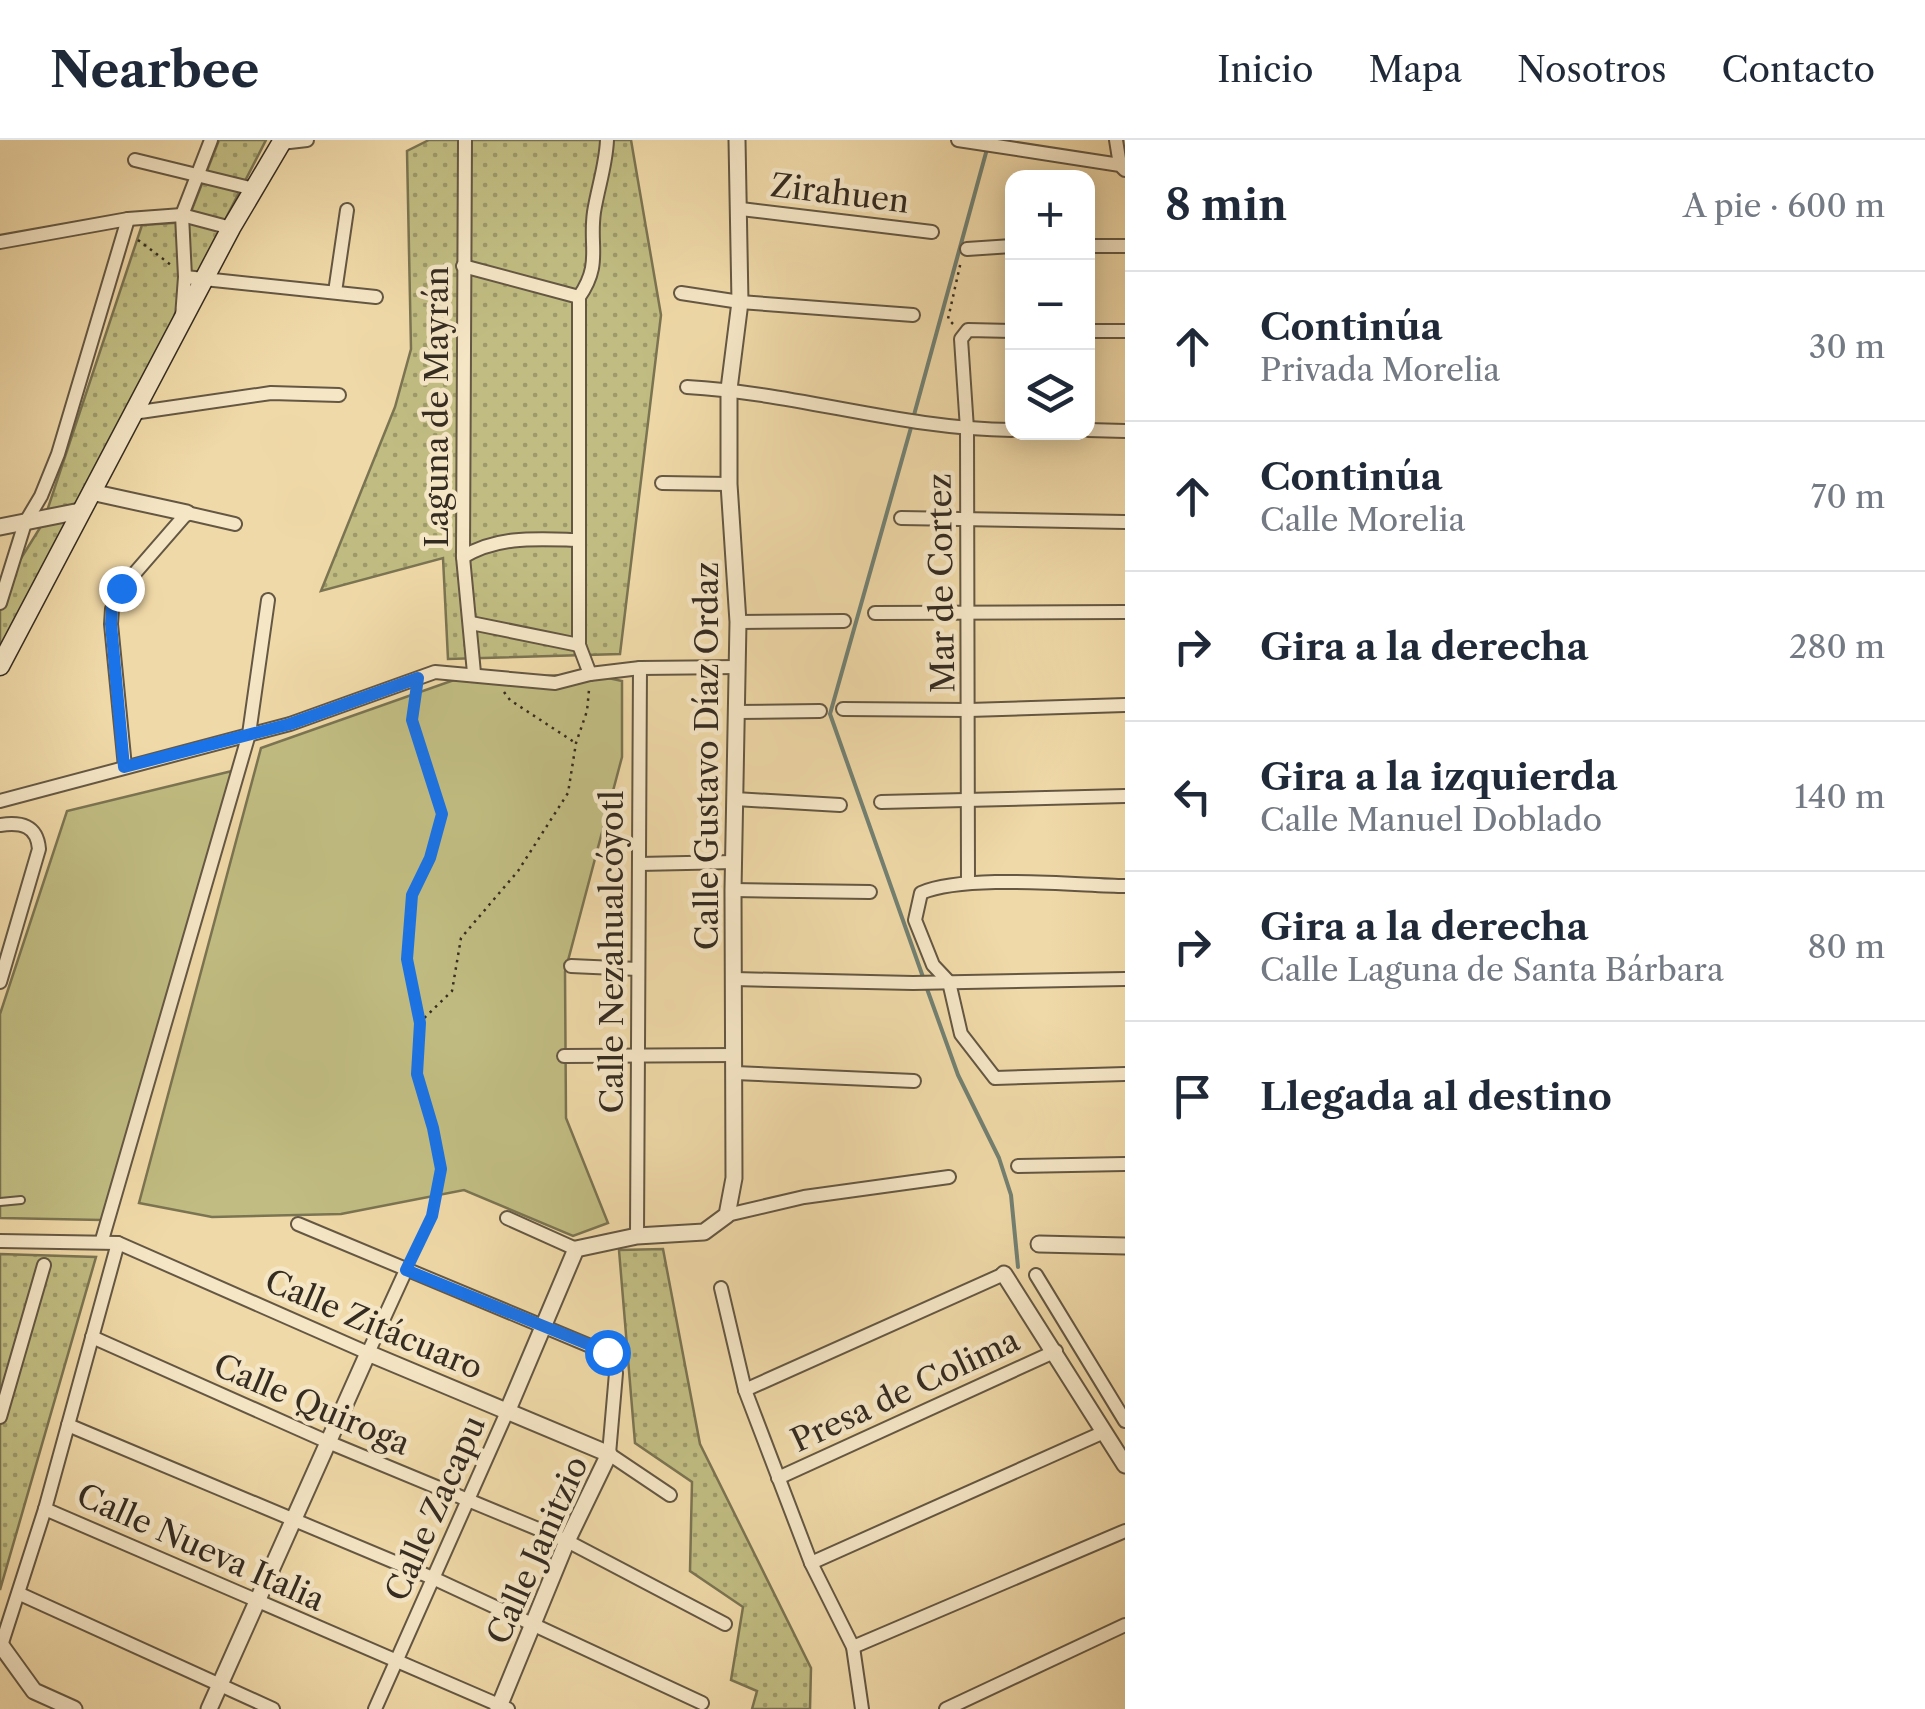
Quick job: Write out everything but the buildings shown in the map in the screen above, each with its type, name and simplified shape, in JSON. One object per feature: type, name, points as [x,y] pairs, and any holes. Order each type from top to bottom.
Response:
[{"type":"main road","points":[[0,666],[181,322],[195,278],[231,228],[282,141]]},
{"type":"street","points":[[211,140],[182,215],[195,278],[376,297]]},
{"type":"street","points":[[282,141],[307,140]]},
{"type":"street","name":"Laguna de Mayrán","points":[[466,140],[463,557],[474,673]]},
{"type":"street","points":[[590,674],[579,645],[579,297],[590,281],[595,260],[594,212],[607,140]]},
{"type":"street","name":"Calle Gustavo Díaz Ordaz","points":[[727,1215],[734,1178],[735,1073],[733,890],[738,622],[729,389],[740,302],[737,140]]},
{"type":"street","points":[[958,140],[1122,167],[1116,140]]},
{"type":"street","points":[[134,160],[254,190]]},
{"type":"street","points":[[335,292],[347,210]]},
{"type":"street","name":"Zirahuen","points":[[741,210],[932,232]]},
{"type":"street","points":[[0,242],[182,215],[231,228]]},
{"type":"street","points":[[0,602],[25,523],[58,454],[126,226]]},
{"type":"street","points":[[967,249],[1005,246]]},
{"type":"street","points":[[1095,246],[1125,246]]},
{"type":"street","points":[[463,266],[579,297]]},
{"type":"street","points":[[682,292],[740,302],[912,315]]},
{"type":"street","points":[[968,330],[1005,332]]},
{"type":"street","name":"Mar de Cortez","points":[[968,330],[961,339],[967,429],[968,883]]},
{"type":"street","points":[[1095,331],[1125,331]]},
{"type":"street","points":[[687,386],[729,389],[916,423],[1005,430]]},
{"type":"street","points":[[132,413],[272,393],[339,396]]},
{"type":"street","points":[[1095,430],[1125,430]]},
{"type":"street","points":[[662,483],[730,484]]},
{"type":"street","points":[[91,492],[234,524]]},
{"type":"street","points":[[0,527],[80,511]]},
{"type":"street","points":[[124,767],[112,608],[121,588],[186,513]]},
{"type":"street","points":[[901,518],[1125,522]]},
{"type":"street","points":[[463,557],[483,545],[531,539],[579,540]]},
{"type":"street","points":[[102,1240],[249,734],[268,600]]},
{"type":"street","points":[[875,613],[1125,612]]},
{"type":"street","points":[[738,622],[844,622]]},
{"type":"street","points":[[471,623],[579,645]]},
{"type":"street","points":[[0,801],[290,724],[434,672],[555,683],[640,668],[738,667]]},
{"type":"street","name":"Calle Nezahualcóyotl","points":[[637,1236],[640,668]]},
{"type":"street","points":[[843,709],[970,710],[1125,704]]},
{"type":"street","points":[[736,712],[820,711]]},
{"type":"street","points":[[881,802],[1125,796]]},
{"type":"street","points":[[734,798],[840,805]]},
{"type":"street","points":[[0,824],[30,827],[38,837],[39,849],[0,982]]},
{"type":"street","points":[[639,864],[734,862]]},
{"type":"street","points":[[1125,886],[937,886],[921,893],[915,920],[960,1034],[995,1078],[1125,1074]]},
{"type":"street","points":[[733,890],[870,892]]},
{"type":"street","points":[[570,966],[638,969]]},
{"type":"street","points":[[734,979],[913,983],[1125,979]]},
{"type":"street","points":[[564,1056],[735,1055]]},
{"type":"street","points":[[735,1073],[914,1081]]},
{"type":"street","points":[[1018,1166],[1125,1164]]},
{"type":"street","points":[[507,1218],[576,1249],[637,1236],[704,1232],[727,1215],[804,1197],[948,1176]]},
{"type":"street","points":[[298,1224],[542,1328]]},
{"type":"street","points":[[0,1240],[118,1242],[3,1652],[34,1691],[74,1709]]},
{"type":"street","name":"Calle Zitácuaro","points":[[118,1242],[609,1454]]},
{"type":"street","points":[[1040,1244],[1125,1246]]},
{"type":"street","name":"Calle Zacapu","points":[[375,1709],[576,1249]]},
{"type":"street","points":[[0,1417],[44,1264]]},
{"type":"street","points":[[209,1709],[406,1270]]},
{"type":"street","points":[[744,1390],[1004,1274],[1125,1465]]},
{"type":"street","points":[[1036,1275],[1125,1421]]},
{"type":"street","points":[[720,1288],[744,1390],[811,1563],[852,1647],[862,1709]]},
{"type":"street","name":"Calle Janitzio","points":[[502,1708],[568,1541],[609,1454],[616,1373],[607,1352],[542,1328]]},
{"type":"street","name":"Calle Quiroga","points":[[92,1337],[328,1442],[568,1541],[725,1624]]},
{"type":"street","name":"Presa de Colima","points":[[778,1478],[1056,1351]]},
{"type":"street","points":[[1110,1394],[1125,1405]]},
{"type":"street","points":[[68,1425],[435,1579],[702,1703]]},
{"type":"street","points":[[811,1563],[1104,1432]]},
{"type":"street","points":[[609,1454],[670,1495]]},
{"type":"street","name":"Calle Nueva Italia","points":[[45,1509],[502,1708]]},
{"type":"street","points":[[852,1647],[1125,1531]]},
{"type":"street","points":[[20,1594],[273,1709]]},
{"type":"street","points":[[953,1708],[1125,1625]]},
{"type":"street","points":[[28,1709],[34,1691]]},
{"type":"lane","points":[[0,1202],[21,1200]]},
{"type":"path","points":[[126,226],[195,278]]},
{"type":"path","points":[[967,249],[960,263],[948,319],[968,330]]},
{"type":"path","points":[[420,1023],[452,991],[461,938],[518,871],[568,793],[576,743],[587,712],[590,674]]},
{"type":"path","points":[[490,675],[510,700],[576,743]]},
{"type":"path","points":[[406,1270],[432,1216],[441,1169],[417,1074],[420,1023],[407,959],[412,895],[430,858],[442,814],[412,720],[418,678]]},
{"type":"shaded area","points":[[219,140],[266,140],[0,659],[0,592],[43,523],[142,225],[187,222]]},
{"type":"shaded area","points":[[429,140],[631,140],[661,315],[620,654],[448,659],[443,558],[321,591],[395,407],[411,349],[407,151]]},
{"type":"shaded area","points":[[590,674],[622,681],[622,757],[565,972],[566,1118],[608,1223],[573,1236],[464,1190],[341,1214],[212,1217],[139,1203],[261,748],[454,680]]},
{"type":"shaded area","points":[[232,771],[102,1220],[0,1218],[0,1014],[67,811]]},
{"type":"shaded area","points":[[663,1249],[700,1444],[811,1668],[810,1709],[752,1709],[757,1691],[731,1680],[743,1607],[690,1571],[692,1482],[635,1443],[619,1250]]},
{"type":"shaded area","points":[[0,1254],[96,1257],[0,1590]]},
{"type":"waterway","points":[[914,415],[987,149]]},
{"type":"waterway","points":[[912,424],[830,714],[923,977]]},
{"type":"waterway","points":[[926,986],[958,1075],[999,1158],[1011,1195],[1018,1267]]},
{"type":"route","points":[[121,588],[112,608],[111,624],[124,767],[290,724],[418,678],[412,720],[442,814],[430,858],[412,895],[407,959],[420,1023],[417,1074],[441,1169],[432,1216],[406,1270],[607,1352]]}]
